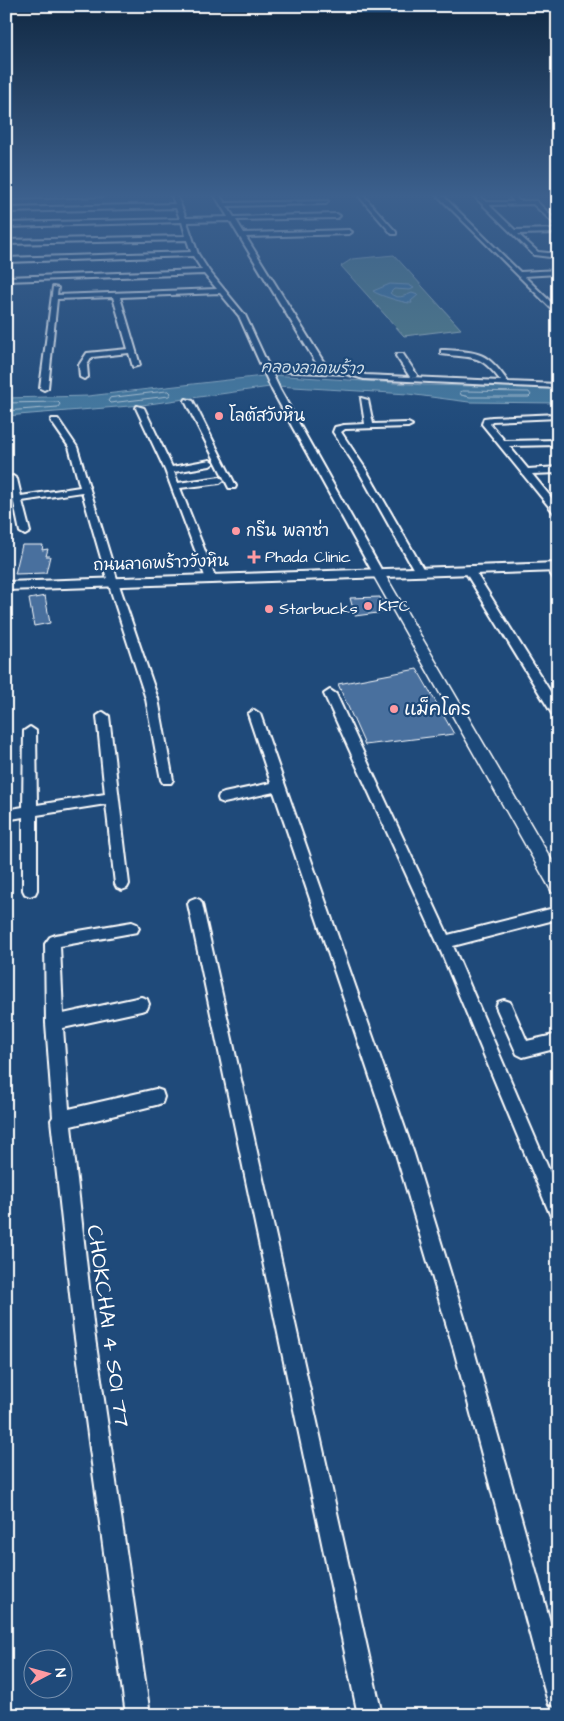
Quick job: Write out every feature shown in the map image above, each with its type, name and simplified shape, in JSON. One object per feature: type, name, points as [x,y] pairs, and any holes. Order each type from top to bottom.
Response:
[{"type":"main road","name":"ถนนลาดพร้าววังหิน","points":[[6,586],[469,570],[555,570]]},
{"type":"street","points":[[6,279],[136,274]]},
{"type":"street","points":[[208,274],[242,314],[276,390],[378,573],[552,867],[558,887]]},
{"type":"street","points":[[268,274],[325,370]]},
{"type":"street","points":[[519,274],[558,313]]},
{"type":"street","points":[[44,388],[55,297],[55,277]]},
{"type":"street","points":[[55,297],[222,291]]},
{"type":"street","points":[[116,295],[136,365]]},
{"type":"street","points":[[84,377],[83,364],[90,355],[131,351]]},
{"type":"street","points":[[444,352],[485,357],[491,362],[507,385]]},
{"type":"street","points":[[400,356],[413,375]]},
{"type":"street","points":[[267,372],[325,370],[438,376],[439,382]]},
{"type":"street","points":[[348,372],[364,377],[439,382],[558,386]]},
{"type":"street","points":[[189,400],[232,486]]},
{"type":"street","points":[[364,400],[369,426]]},
{"type":"street","points":[[140,408],[169,470],[211,579]]},
{"type":"street","points":[[558,416],[492,419],[487,420],[486,424],[553,501],[558,512]]},
{"type":"street","points":[[55,421],[73,447],[113,582],[152,699],[167,780]]},
{"type":"street","points":[[408,425],[344,427],[338,429],[337,432],[361,468],[420,572]]},
{"type":"street","points":[[504,444],[558,442]]},
{"type":"street","points":[[169,470],[210,463]]},
{"type":"street","points":[[526,472],[558,470]]},
{"type":"street","points":[[12,479],[25,532]]},
{"type":"street","points":[[175,486],[220,480]]},
{"type":"street","points":[[17,499],[85,489]]},
{"type":"street","points":[[469,570],[558,714]]},
{"type":"street","points":[[330,694],[444,942],[558,1213]]},
{"type":"street","points":[[254,714],[405,1154],[464,1350],[558,1695]]},
{"type":"street","points":[[103,716],[114,798],[122,884]]},
{"type":"street","points":[[30,732],[30,890]]},
{"type":"street","points":[[224,798],[280,786]]},
{"type":"street","points":[[6,815],[114,798]]},
{"type":"street","points":[[195,904],[370,1715]]},
{"type":"street","points":[[444,942],[558,913]]},
{"type":"street","name":"CHOKCHAI 4 SOI 77","points":[[132,928],[53,942],[54,1024],[60,1120],[73,1250],[138,1715]]},
{"type":"street","points":[[54,1024],[140,1004]]},
{"type":"street","points":[[504,1007],[522,1049],[558,1040]]},
{"type":"street","points":[[60,1120],[156,1097]]},
{"type":"green space","points":[[348,274],[411,274],[461,329],[404,336]]},
{"type":"water","points":[[390,284],[409,285],[414,288],[410,290],[394,289],[390,293],[395,296],[401,297],[412,293],[418,295],[411,301],[412,303],[409,303],[386,297],[373,291]]},
{"type":"water","points":[[272,375],[425,385],[558,388],[558,403],[469,402],[408,394],[277,386],[142,405],[6,416],[6,398],[88,396]]},
{"type":"building","points":[[22,545],[43,545],[42,550],[48,549],[46,556],[50,556],[46,573],[15,574]]},
{"type":"building","points":[[45,596],[50,623],[34,626],[29,599]]},
{"type":"building","name":"KFC","points":[[380,597],[385,612],[355,616],[350,598]]},
{"type":"building","name":"แม็คโคร","points":[[417,669],[454,734],[365,745],[338,684]]},
{"type":"place","name":"โลตัสวังหิน","points":[[219,416]]},
{"type":"place","name":"กรีน พลาซ่า","points":[[236,531]]},
{"type":"place","name":"Phada Clinic","points":[[254,557]]},
{"type":"place","name":"KFC","points":[[368,606]]},
{"type":"place","name":"Starbucks","points":[[269,609]]},
{"type":"place","name":"แม็คโคร","points":[[394,709]]},
{"type":"water label","name":"คลองลาดพร้าว","points":[[312,368]]}]
